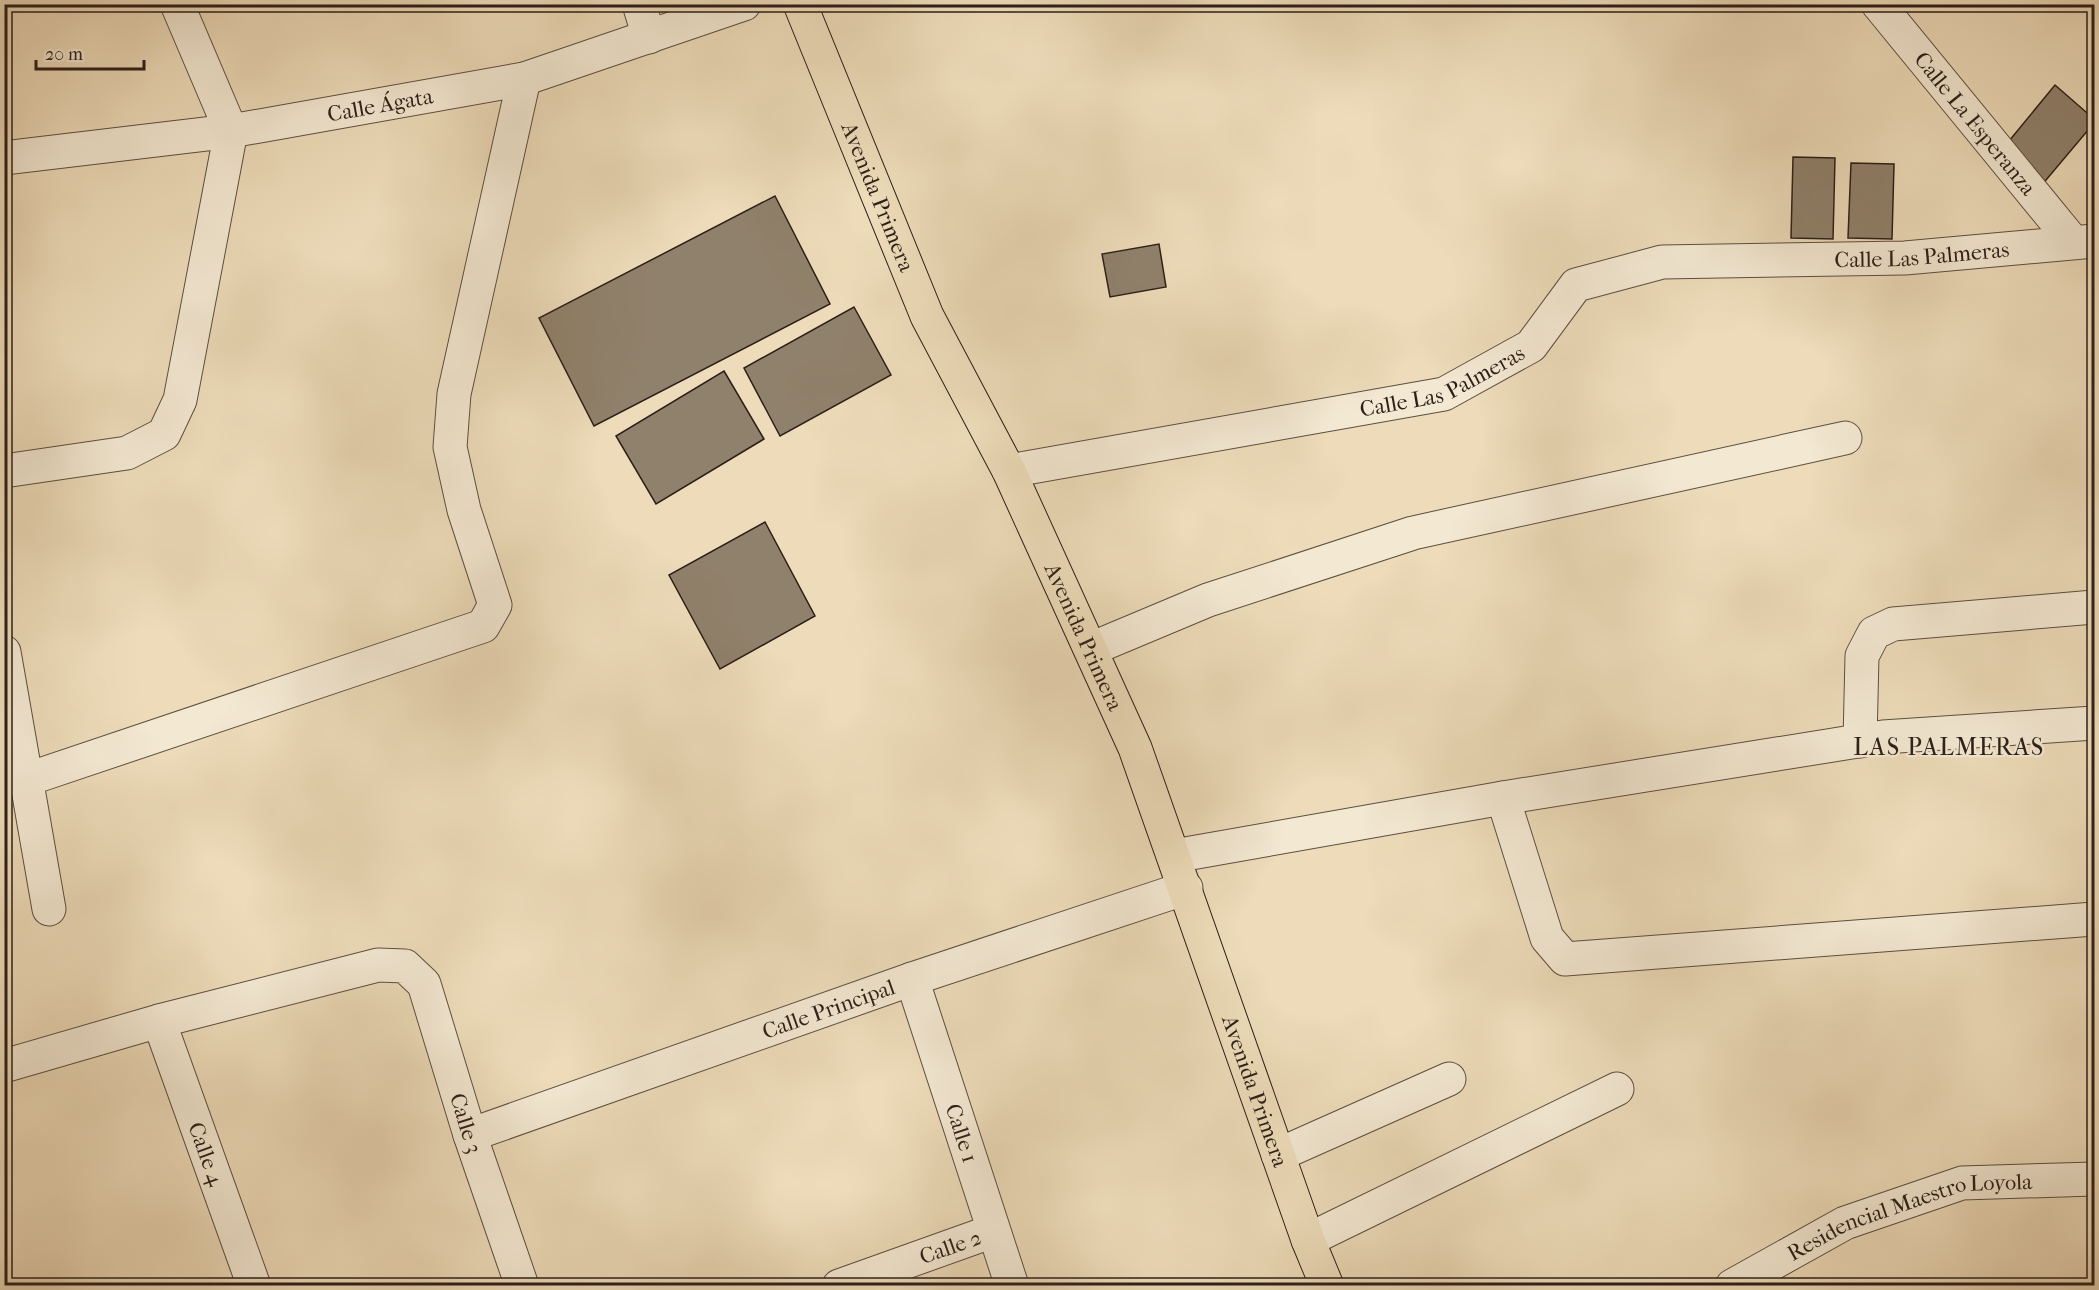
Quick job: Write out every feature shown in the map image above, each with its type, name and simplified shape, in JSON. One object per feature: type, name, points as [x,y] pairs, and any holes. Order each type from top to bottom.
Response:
[{"type":"main road","name":"Avenida Primera","points":[[800,4],[927,316],[1009,471],[1135,748],[1308,1240],[1327,1286]]},
{"type":"street","points":[[4,471],[127,453],[164,434],[180,400],[231,131],[177,4]]},
{"type":"street","points":[[639,4],[649,37]]},
{"type":"street","name":"Calle Ágata","points":[[4,158],[231,131],[524,79],[744,4]]},
{"type":"street","name":"Calle La Esperanza","points":[[1878,4],[2084,241]]},
{"type":"street","points":[[26,780],[483,626],[495,605],[464,510],[450,447],[454,394],[524,79]]},
{"type":"street","name":"Calle Las Palmeras","points":[[1009,471],[1444,394],[1531,346],[1576,285],[1662,262],[1905,258],[2084,241]]},
{"type":"street","points":[[1091,649],[1208,600],[1413,533],[1845,438]]},
{"type":"street","points":[[1860,741],[1862,656],[1874,633],[1893,624],[2094,607]]},
{"type":"street","points":[[4,652],[49,909]]},
{"type":"street","points":[[1174,855],[1503,798],[1860,741],[2094,723]]},
{"type":"street","points":[[1503,798],[1547,938],[1565,959],[2094,919]]},
{"type":"street","name":"Calle Principal","points":[[470,1135],[912,979],[1186,888]]},
{"type":"street","name":"Calle 3","points":[[159,1021],[378,965],[405,966],[424,984],[470,1135],[522,1286]]},
{"type":"street","name":"Calle 1","points":[[912,979],[1012,1286]]},
{"type":"street","points":[[4,1066],[159,1021]]},
{"type":"street","name":"Calle 4","points":[[159,1021],[254,1286]]},
{"type":"street","points":[[1278,1155],[1449,1078]]},
{"type":"street","points":[[1308,1240],[1617,1089]]},
{"type":"street","name":"Residencial Maestro Loyola","points":[[1732,1286],[1845,1223],[1962,1183],[2094,1179]]},
{"type":"street","name":"Calle 2","points":[[839,1286],[993,1231]]},
{"type":"building","points":[[2055,85],[2094,119],[2094,123],[2041,186],[2000,152]]},
{"type":"building","points":[[1793,157],[1835,158],[1833,239],[1791,238]]},
{"type":"building","points":[[1851,163],[1894,164],[1892,239],[1848,238]]},
{"type":"building","points":[[775,196],[830,304],[594,426],[539,318]]},
{"type":"building","points":[[1159,244],[1166,287],[1110,297],[1102,254]]},
{"type":"building","points":[[854,307],[891,375],[780,436],[744,368]]},
{"type":"building","points":[[724,371],[764,439],[656,504],[616,436]]},
{"type":"building","points":[[765,522],[815,616],[720,669],[669,575]]},
{"type":"district","name":"LAS PALMERAS","points":[[1949,747]]}]
